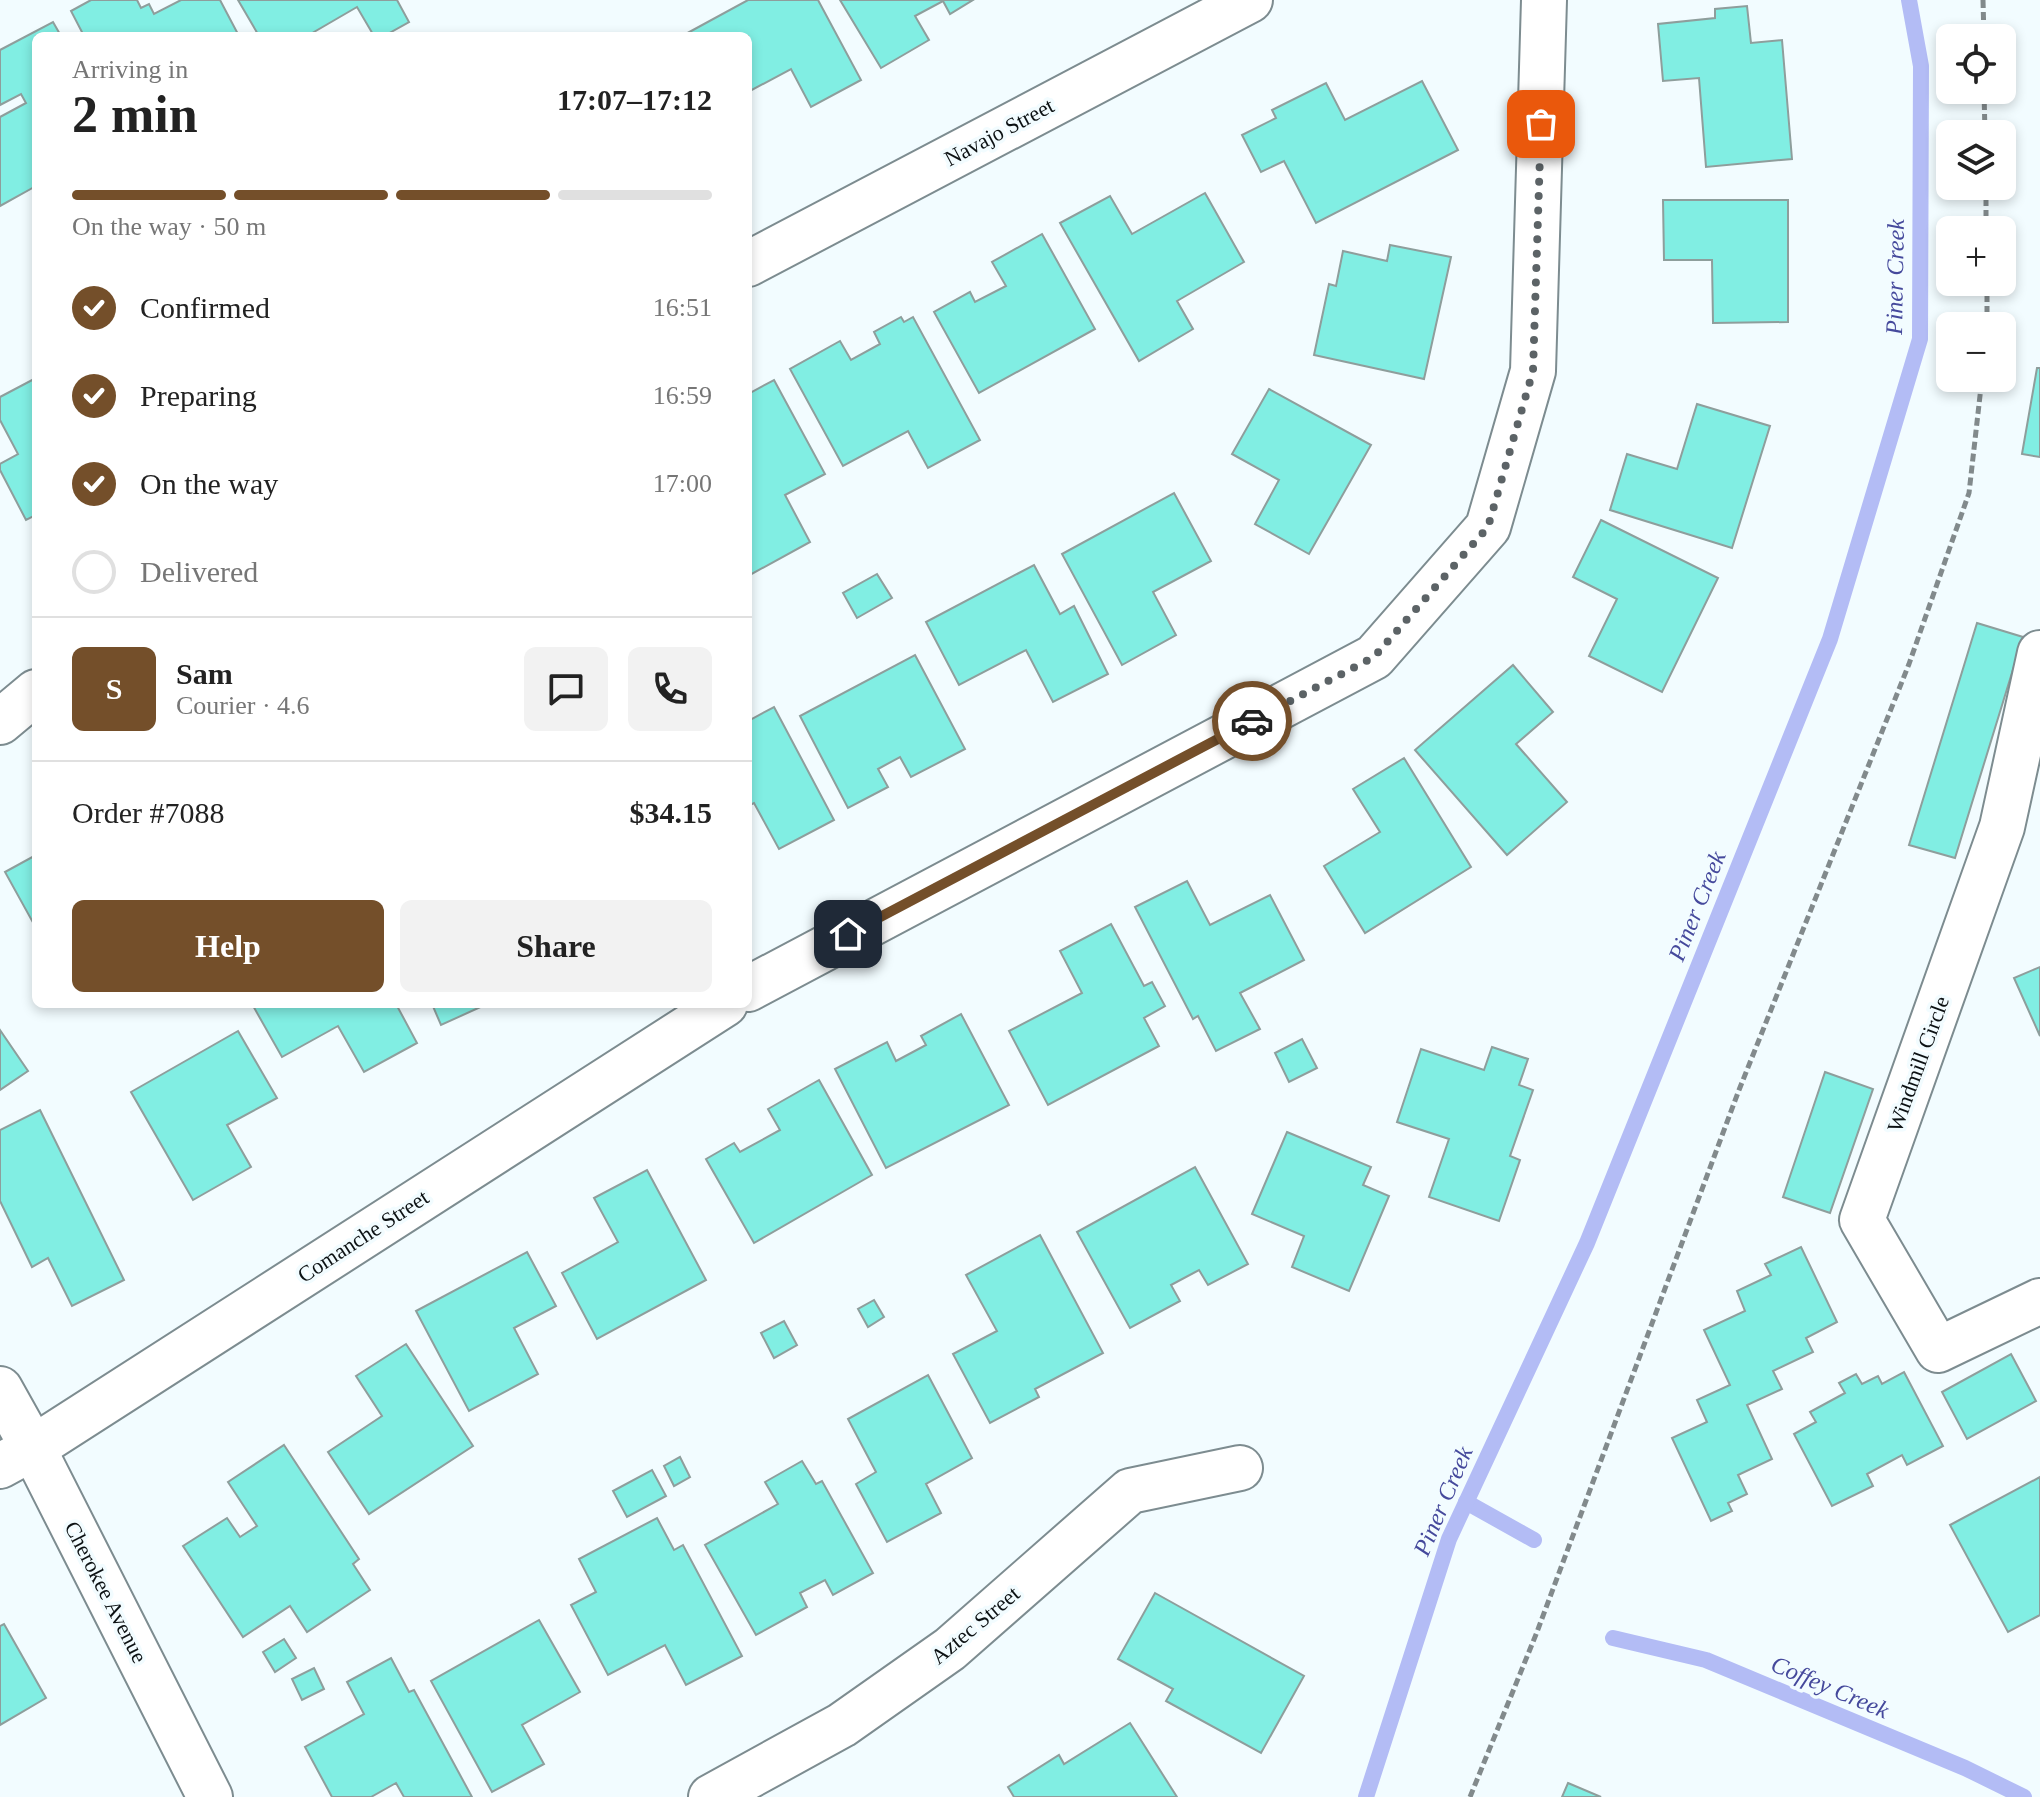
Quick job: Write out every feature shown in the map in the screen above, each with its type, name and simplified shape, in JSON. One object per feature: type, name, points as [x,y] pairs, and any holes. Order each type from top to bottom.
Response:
[{"type":"street","name":"Navajo Street","points":[[752,262],[1250,0]]},
{"type":"street","points":[[752,987],[1374,657],[1488,527],[1533,371],[1544,0]]},
{"type":"street","name":"Windmill Circle","points":[[2040,653],[2002,827],[1862,1220],[1938,1350],[2040,1301]]},
{"type":"street","points":[[0,722],[32,695]]},
{"type":"street","name":"Comanche Street","points":[[16,1457],[719,1008]]},
{"type":"street","name":"Cherokee Avenue","points":[[0,1389],[16,1457],[210,1797]]},
{"type":"street","name":"Aztec Street","points":[[711,1797],[842,1725],[950,1649],[1130,1491],[1240,1468]]},
{"type":"path","points":[[1983,0],[1984,24]]},
{"type":"path","points":[[1470,1797],[1542,1617],[1739,1090],[1909,664],[1969,493],[1980,392]]},
{"type":"building","points":[[91,0],[137,0],[141,8],[149,4],[154,14],[181,0],[220,0],[237,32],[82,32],[71,11]]},
{"type":"building","points":[[238,0],[397,0],[409,22],[391,32],[372,32],[357,7],[314,32],[257,32]]},
{"type":"building","points":[[748,0],[818,0],[861,80],[811,107],[791,69],[752,90],[752,32],[689,32]]},
{"type":"building","points":[[840,0],[973,0],[950,14],[943,1],[915,16],[929,40],[881,68]]},
{"type":"building","points":[[1747,6],[1751,43],[1782,40],[1792,159],[1706,167],[1699,78],[1663,81],[1658,24],[1715,18],[1715,9]]},
{"type":"building","points":[[53,22],[59,32],[34,32]]},
{"type":"building","points":[[32,33],[32,188],[0,206],[0,117],[26,103],[21,94],[0,105],[0,50]]},
{"type":"building","points":[[1422,81],[1458,150],[1316,223],[1284,161],[1261,172],[1242,135],[1276,118],[1272,110],[1326,83],[1345,120]]},
{"type":"building","points":[[1205,193],[1244,262],[1177,301],[1193,329],[1139,361],[1060,223],[1110,196],[1132,234]]},
{"type":"building","points":[[1663,200],[1788,200],[1788,322],[1713,323],[1712,260],[1664,260]]},
{"type":"building","points":[[1042,234],[1095,329],[979,393],[934,312],[970,292],[975,302],[1006,286],[992,262]]},
{"type":"building","points":[[1390,245],[1451,257],[1424,379],[1314,355],[1329,284],[1336,286],[1343,251],[1387,261]]},
{"type":"building","points":[[901,317],[904,322],[913,317],[980,440],[928,468],[908,431],[843,466],[790,369],[840,341],[851,360],[880,344],[874,332]]},
{"type":"building","points":[[2037,368],[2040,368],[2040,457],[2022,454]]},
{"type":"building","points":[[32,380],[32,517],[26,520],[0,470],[0,464],[18,454],[0,420],[0,397]]},
{"type":"building","points":[[774,380],[825,474],[785,495],[810,542],[752,574],[752,392]]},
{"type":"building","points":[[1269,389],[1371,445],[1309,554],[1255,524],[1279,480],[1232,454]]},
{"type":"building","points":[[1697,404],[1770,426],[1732,548],[1610,510],[1627,454],[1677,469]]},
{"type":"building","points":[[1174,493],[1211,561],[1153,592],[1176,635],[1122,665],[1062,554]]},
{"type":"building","points":[[1601,520],[1718,578],[1662,692],[1589,656],[1617,599],[1573,577]]},
{"type":"building","points":[[1034,565],[1060,614],[1074,606],[1108,674],[1053,702],[1026,650],[959,685],[926,622]]},
{"type":"building","points":[[877,574],[892,598],[857,618],[843,593]]},
{"type":"building","points":[[1977,623],[2023,637],[1955,858],[1909,845]]},
{"type":"building","points":[[915,655],[965,749],[911,777],[900,757],[878,769],[888,787],[848,808],[800,716]]},
{"type":"building","points":[[1513,665],[1553,712],[1516,744],[1567,802],[1507,855],[1415,750]]},
{"type":"building","points":[[774,707],[834,820],[779,849],[752,804],[752,719]]},
{"type":"building","points":[[1404,758],[1471,867],[1365,933],[1324,866],[1380,832],[1353,789]]},
{"type":"building","points":[[32,857],[32,921],[5,872]]},
{"type":"building","points":[[1187,881],[1210,925],[1270,895],[1304,960],[1240,993],[1260,1029],[1216,1051],[1198,1016],[1193,1019],[1135,907]]},
{"type":"building","points":[[1111,924],[1144,986],[1152,982],[1165,1006],[1144,1018],[1159,1046],[1048,1105],[1009,1031],[1082,993],[1060,951]]},
{"type":"building","points":[[2040,967],[2040,1036],[2014,978]]},
{"type":"building","points":[[254,1008],[398,1008],[417,1043],[364,1072],[338,1026],[282,1057]]},
{"type":"building","points":[[434,1008],[478,1008],[441,1025]]},
{"type":"building","points":[[961,1014],[1009,1105],[886,1168],[835,1069],[887,1042],[896,1061],[926,1045],[921,1036]]},
{"type":"building","points":[[0,1030],[28,1071],[0,1090]]},
{"type":"building","points":[[238,1031],[277,1098],[227,1125],[251,1167],[193,1200],[131,1092]]},
{"type":"building","points":[[1302,1039],[1317,1068],[1289,1082],[1275,1053]]},
{"type":"building","points":[[1492,1047],[1528,1059],[1519,1085],[1533,1090],[1510,1156],[1520,1160],[1499,1221],[1429,1197],[1449,1139],[1397,1122],[1421,1049],[1484,1070]]},
{"type":"building","points":[[1825,1072],[1873,1089],[1830,1213],[1783,1197]]},
{"type":"building","points":[[819,1080],[872,1175],[754,1243],[706,1159],[734,1143],[740,1152],[780,1130],[768,1109]]},
{"type":"building","points":[[40,1110],[124,1280],[72,1306],[48,1258],[32,1267],[0,1201],[0,1130]]},
{"type":"building","points":[[1287,1132],[1371,1167],[1363,1185],[1389,1196],[1349,1291],[1292,1267],[1304,1236],[1252,1214]]},
{"type":"building","points":[[1195,1167],[1248,1264],[1208,1285],[1199,1270],[1171,1285],[1180,1301],[1130,1328],[1077,1232]]},
{"type":"building","points":[[647,1170],[706,1280],[597,1339],[562,1273],[618,1242],[594,1198]]},
{"type":"building","points":[[1040,1235],[1103,1353],[1035,1389],[1039,1397],[990,1423],[953,1354],[997,1331],[966,1275]]},
{"type":"building","points":[[1801,1247],[1837,1322],[1806,1338],[1813,1352],[1773,1371],[1782,1389],[1747,1405],[1772,1459],[1738,1475],[1747,1494],[1728,1503],[1732,1511],[1711,1521],[1672,1438],[1707,1422],[1697,1400],[1730,1385],[1704,1330],[1745,1311],[1737,1291],[1771,1275],[1765,1264]]},
{"type":"building","points":[[527,1252],[556,1306],[514,1328],[538,1374],[469,1411],[416,1311]]},
{"type":"building","points":[[874,1300],[884,1317],[868,1327],[858,1309]]},
{"type":"building","points":[[784,1321],[797,1345],[774,1358],[761,1333]]},
{"type":"building","points":[[406,1344],[473,1446],[369,1514],[328,1452],[382,1416],[356,1376]]},
{"type":"building","points":[[2011,1354],[2036,1401],[1967,1439],[1942,1392]]},
{"type":"building","points":[[1904,1372],[1943,1446],[1907,1465],[1902,1455],[1867,1474],[1873,1486],[1832,1506],[1794,1434],[1816,1422],[1810,1412],[1845,1393],[1839,1383],[1856,1374],[1862,1384],[1878,1376],[1882,1384]]},
{"type":"building","points":[[928,1375],[972,1458],[926,1484],[941,1513],[887,1542],[856,1484],[876,1472],[848,1419]]},
{"type":"building","points":[[284,1445],[359,1559],[353,1564],[370,1590],[307,1632],[290,1606],[243,1637],[183,1546],[227,1518],[240,1537],[257,1526],[228,1482]]},
{"type":"building","points":[[680,1457],[690,1477],[674,1486],[664,1466]]},
{"type":"building","points":[[802,1461],[816,1484],[822,1481],[873,1573],[833,1595],[825,1580],[800,1593],[807,1607],[756,1635],[705,1545],[778,1504],[765,1482]]},
{"type":"building","points":[[652,1470],[666,1496],[627,1517],[613,1491]]},
{"type":"building","points":[[2040,1477],[2040,1615],[2008,1632],[1950,1525]]},
{"type":"building","points":[[657,1518],[674,1550],[683,1545],[742,1656],[686,1685],[665,1645],[608,1675],[571,1605],[596,1592],[579,1559]]},
{"type":"building","points":[[1155,1593],[1304,1676],[1261,1753],[1166,1701],[1173,1689],[1118,1659]]},
{"type":"building","points":[[539,1620],[580,1692],[522,1725],[544,1764],[492,1792],[431,1681]]},
{"type":"building","points":[[4,1624],[46,1698],[0,1725],[0,1626]]},
{"type":"building","points":[[284,1639],[296,1658],[275,1672],[263,1652]]},
{"type":"building","points":[[391,1658],[409,1692],[414,1690],[472,1797],[404,1797],[396,1783],[371,1797],[332,1797],[305,1747],[364,1714],[347,1682]]},
{"type":"building","points":[[314,1668],[324,1689],[302,1700],[292,1679]]},
{"type":"building","points":[[1130,1723],[1177,1797],[1014,1797],[1008,1787],[1059,1755],[1064,1764]]},
{"type":"building","points":[[1568,1783],[1601,1797],[1562,1797]]},
{"type":"waterway","name":"Piner Creek","points":[[1366,1797],[1449,1539],[1587,1243],[1830,639],[1920,339],[1921,66],[1909,0]]},
{"type":"waterway","name":"Coffey Creek","points":[[1466,1502],[1534,1540]]},
{"type":"waterway","name":"Coffey Creek","points":[[1613,1638],[1706,1660],[1965,1768],[2024,1797]]},
{"type":"way so far","points":[[1252,721],[1374,657],[1488,527],[1533,371],[1541,124]]},
{"type":"route","points":[[848,934],[1252,721]]}]
